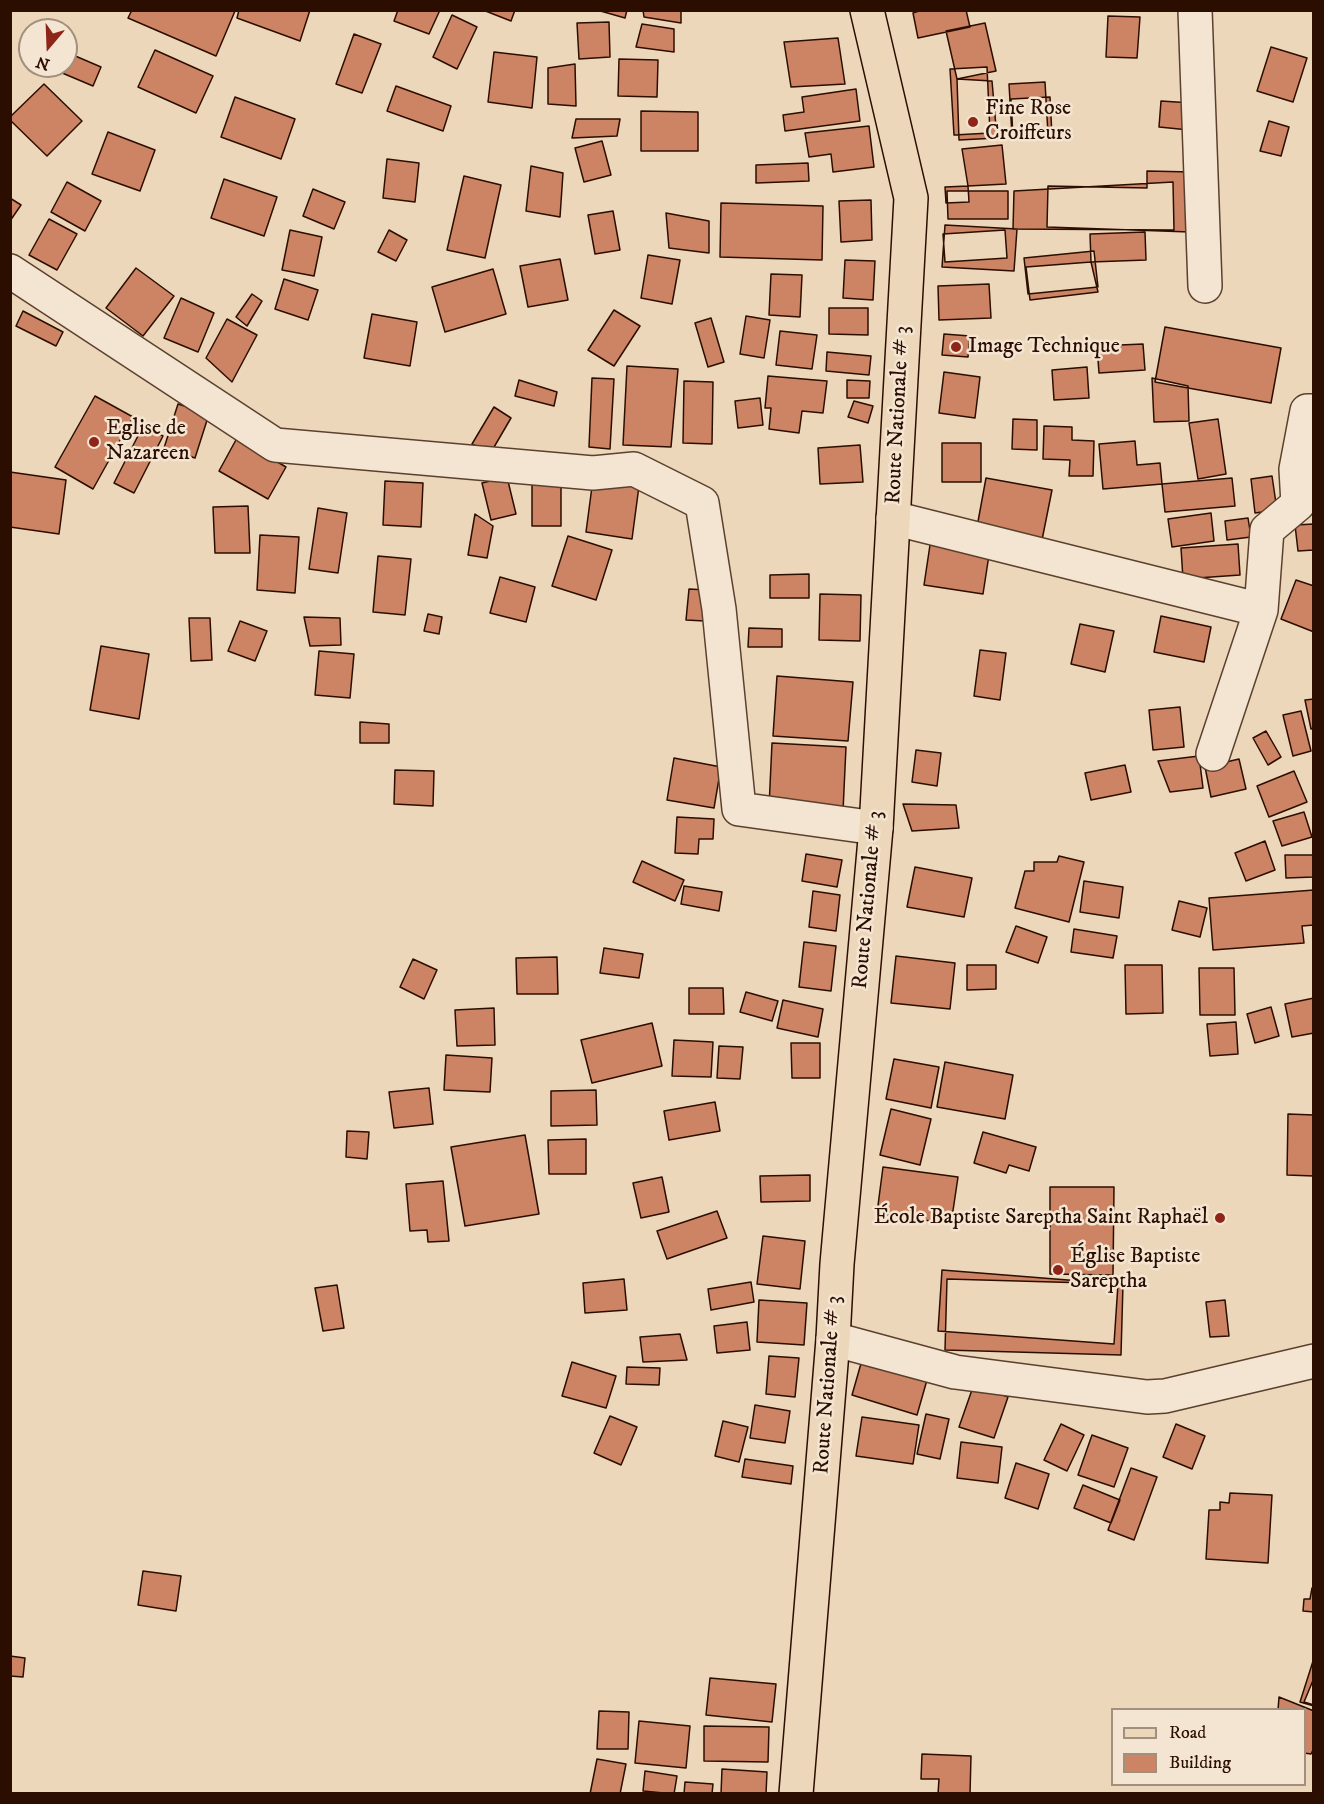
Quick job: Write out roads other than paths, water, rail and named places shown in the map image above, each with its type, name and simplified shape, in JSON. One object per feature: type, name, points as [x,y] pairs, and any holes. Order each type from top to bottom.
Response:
[{"type":"main road","name":"Route Nationale # 3","points":[[796,1794],[837,1264],[876,828],[911,198],[867,10]]},
{"type":"lane","points":[[1195,10],[1205,286]]},
{"type":"lane","points":[[10,271],[274,445],[593,473],[634,469],[702,503],[719,609],[740,809],[876,828]]},
{"type":"lane","points":[[1212,754],[1261,610],[1267,530],[1298,504],[1296,469],[1307,411],[1314,411]]},
{"type":"lane","points":[[893,518],[1261,610]]},
{"type":"lane","points":[[833,1339],[955,1372],[1147,1397],[1166,1396],[1314,1361]]},
{"type":"place","name":"Fine Rose Croiffeurs","points":[[973,122]]},
{"type":"place","name":"Image Technique","points":[[956,347]]},
{"type":"place","name":"Eglise de Nazareen","points":[[94,442]]},
{"type":"place","name":"École Baptiste Sareptha Saint Raphaël","points":[[1220,1218]]},
{"type":"place","name":"Église Baptiste Sareptha","points":[[1058,1270]]}]
